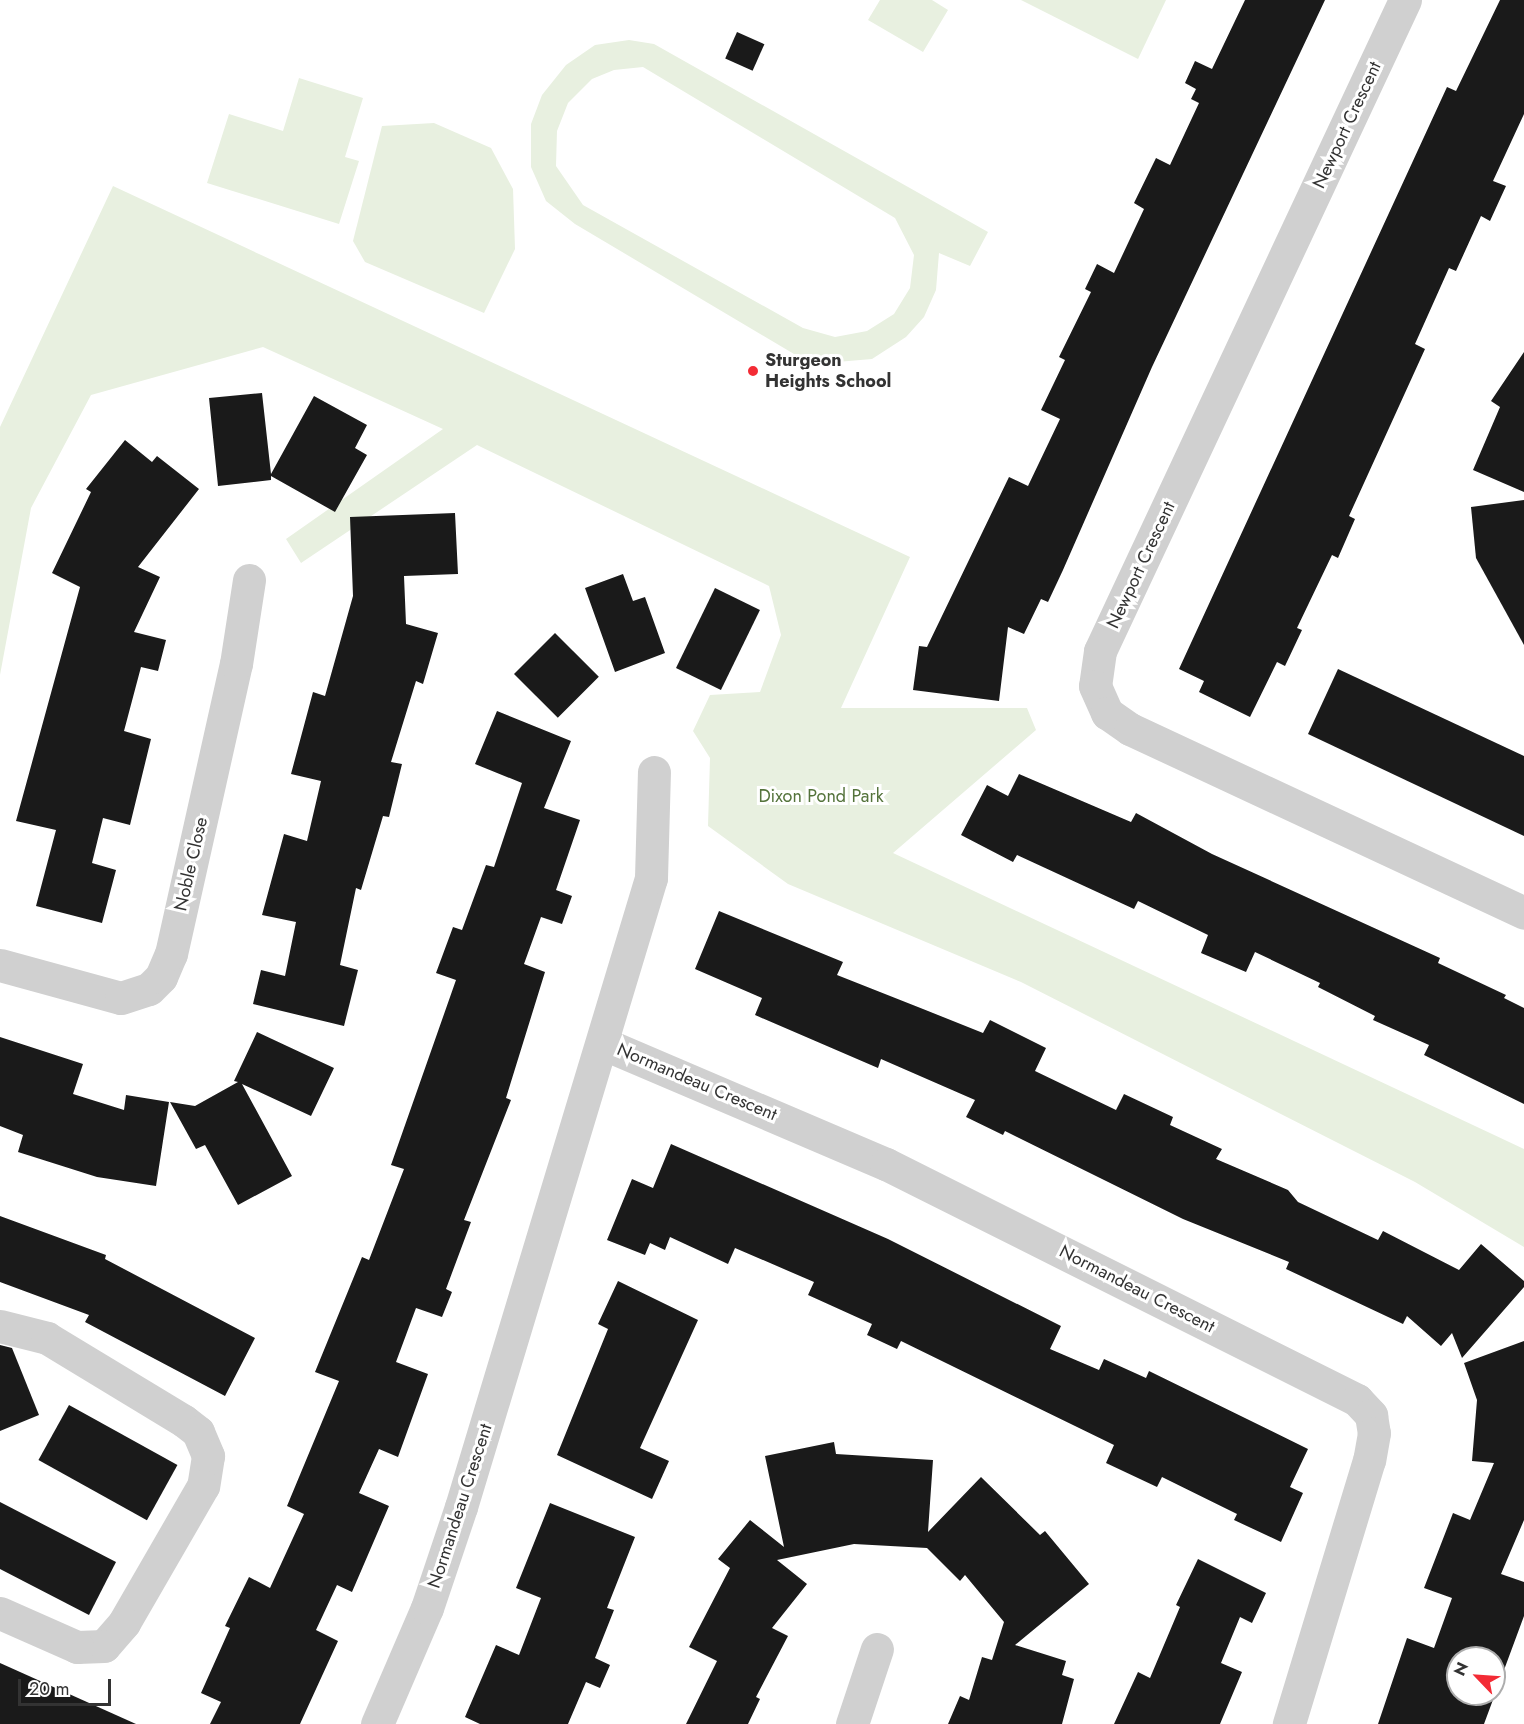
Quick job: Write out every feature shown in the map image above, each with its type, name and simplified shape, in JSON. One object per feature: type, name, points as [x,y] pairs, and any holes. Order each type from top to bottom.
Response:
[{"type":"street","name":"Newport Crescent","points":[[1405,0],[1103,645],[1095,686],[1100,704],[1130,729],[1524,913]]},
{"type":"street","name":"Noble Close","points":[[0,965],[121,998],[149,989],[161,977],[171,954],[236,664],[249,580]]},
{"type":"street","name":"Normandeau Crescent","points":[[377,1724],[434,1588],[651,878],[654,772]]},
{"type":"street","name":"Normandeau Crescent","points":[[602,1043],[886,1164],[1357,1400],[1371,1415],[1374,1433],[1369,1460],[1289,1724]]},
{"type":"street","points":[[0,1326],[47,1338],[184,1421],[204,1443],[208,1465],[203,1486],[124,1623],[104,1646],[77,1647],[0,1613]]},
{"type":"street","points":[[852,1724],[877,1649]]},
{"type":"green space","points":[[880,0],[932,0],[948,10],[923,52],[868,20]]},
{"type":"green space","points":[[1021,0],[1166,0],[1138,59]]},
{"type":"green space","points":[[629,40],[654,44],[988,232],[970,266],[939,253],[936,290],[924,317],[906,337],[872,359],[825,363],[794,354],[575,224],[546,201],[531,167],[531,124],[542,95],[566,65],[595,45]],"holes":[[[643,67],[895,218],[914,255],[910,288],[894,314],[867,331],[835,337],[803,328],[583,205],[556,166],[557,131],[568,103],[592,79],[614,70]]]},
{"type":"green space","points":[[299,78],[363,98],[345,157],[359,161],[339,224],[207,183],[229,114],[283,131]]},
{"type":"green space","points":[[434,123],[491,148],[513,189],[515,249],[484,313],[365,262],[353,241],[382,126]]},
{"type":"green space","name":"Dixon Pond Park","points":[[113,186],[910,557],[841,708],[1027,708],[1036,730],[893,853],[1524,1149],[1524,1247],[1415,1182],[1021,982],[788,884],[708,826],[710,758],[693,731],[710,695],[760,692],[781,635],[769,586],[477,445],[301,563],[286,539],[443,429],[263,347],[91,395],[31,508],[0,675],[0,427]]},
{"type":"building","points":[[1245,0],[1325,0],[1152,367],[1048,602],[1041,599],[1024,634],[1008,627],[999,701],[913,690],[919,646],[927,647],[1009,477],[1028,486],[1060,419],[1041,410],[1065,360],[1059,357],[1091,292],[1085,289],[1097,264],[1114,273],[1144,209],[1134,203],[1156,158],[1170,165],[1199,103],[1191,99],[1196,89],[1185,83],[1195,61],[1212,69]]},
{"type":"building","points":[[1500,0],[1524,0],[1524,114],[1493,181],[1506,186],[1490,221],[1481,216],[1456,271],[1449,268],[1415,344],[1425,349],[1349,516],[1355,519],[1338,558],[1332,555],[1297,628],[1302,630],[1285,666],[1277,662],[1250,717],[1199,692],[1204,681],[1179,669],[1447,87],[1456,91]]},
{"type":"building","points":[[737,32],[764,44],[753,71],[725,58]]},
{"type":"building","points":[[1524,352],[1524,492],[1473,470],[1500,407],[1491,401]]},
{"type":"building","points":[[262,393],[271,474],[314,396],[367,425],[355,448],[367,455],[335,512],[271,476],[271,480],[218,486],[209,398]]},
{"type":"building","points":[[125,440],[152,462],[157,456],[199,489],[138,567],[160,577],[134,632],[166,640],[158,671],[141,667],[124,731],[151,739],[130,825],[103,818],[92,863],[116,870],[102,923],[36,906],[56,830],[16,821],[80,587],[52,573],[91,492],[86,489]]},
{"type":"building","points":[[1524,500],[1524,645],[1476,558],[1471,507]]},
{"type":"building","points":[[455,513],[458,574],[404,576],[406,624],[438,633],[423,684],[416,681],[391,762],[402,764],[389,817],[383,816],[361,890],[356,888],[340,965],[358,970],[344,1026],[253,1004],[261,970],[285,976],[296,922],[262,915],[284,834],[307,841],[321,781],[291,774],[313,692],[325,696],[353,596],[350,517]]},
{"type":"building","points":[[623,574],[633,601],[645,597],[665,653],[615,672],[585,588]]},
{"type":"building","points":[[715,588],[760,610],[721,690],[676,668]]},
{"type":"building","points":[[555,633],[599,677],[558,718],[514,674]]},
{"type":"building","points":[[1338,669],[1524,756],[1524,836],[1308,734]]},
{"type":"building","points":[[497,711],[571,741],[544,808],[580,820],[556,890],[572,896],[562,924],[541,917],[524,964],[545,972],[506,1098],[511,1100],[464,1220],[471,1222],[446,1289],[452,1292],[442,1317],[416,1308],[396,1362],[428,1374],[398,1457],[379,1449],[359,1493],[389,1506],[352,1592],[337,1585],[316,1630],[338,1641],[300,1724],[210,1724],[221,1702],[201,1693],[230,1628],[225,1626],[249,1577],[270,1588],[304,1514],[287,1506],[339,1381],[315,1372],[362,1257],[369,1260],[404,1169],[391,1165],[456,980],[436,973],[453,927],[462,930],[486,865],[494,867],[522,783],[475,764]]},
{"type":"building","points":[[1019,774],[1131,822],[1136,813],[1212,854],[1440,958],[1438,963],[1506,995],[1504,998],[1524,1008],[1524,1104],[1424,1055],[1429,1045],[1373,1020],[1375,1016],[1318,987],[1320,983],[1255,952],[1246,972],[1201,953],[1208,935],[1138,901],[1134,909],[1017,855],[1013,862],[961,835],[987,785],[1008,796]]},
{"type":"building","points":[[719,911],[843,962],[837,975],[983,1033],[990,1020],[1046,1048],[1035,1071],[1116,1110],[1124,1094],[1173,1117],[1170,1125],[1222,1149],[1216,1159],[1288,1190],[1298,1202],[1378,1240],[1383,1231],[1459,1270],[1481,1244],[1524,1281],[1524,1287],[1462,1358],[1452,1333],[1441,1346],[1407,1316],[1403,1324],[1286,1269],[1289,1262],[1183,1219],[1005,1131],[1003,1135],[966,1117],[975,1100],[881,1059],[878,1068],[755,1015],[762,998],[695,969]]},
{"type":"building","points":[[257,1032],[334,1068],[311,1116],[242,1084],[292,1176],[238,1205],[205,1145],[196,1149],[170,1102],[195,1106],[238,1082],[234,1081]]},
{"type":"building","points":[[0,1037],[83,1064],[73,1094],[124,1110],[126,1095],[169,1102],[156,1186],[97,1177],[18,1152],[23,1135],[0,1126]]},
{"type":"building","points":[[671,1144],[888,1239],[1061,1326],[1050,1349],[1099,1370],[1104,1359],[1146,1378],[1149,1371],[1308,1449],[1290,1487],[1303,1493],[1281,1542],[1234,1520],[1237,1514],[1162,1477],[1157,1487],[1106,1463],[1114,1445],[901,1341],[897,1349],[867,1335],[872,1324],[808,1295],[814,1282],[735,1248],[728,1264],[670,1237],[665,1250],[650,1243],[645,1255],[607,1240],[632,1179],[653,1188]]},
{"type":"building","points":[[0,1216],[106,1255],[105,1259],[255,1338],[225,1396],[85,1322],[89,1315],[0,1282]]},
{"type":"building","points":[[618,1281],[698,1320],[640,1448],[669,1461],[652,1499],[557,1455],[608,1329],[598,1324]]},
{"type":"building","points":[[1524,1341],[1524,1520],[1501,1574],[1524,1582],[1524,1616],[1506,1665],[1506,1646],[1446,1646],[1446,1706],[1491,1706],[1484,1724],[1378,1724],[1407,1638],[1434,1648],[1452,1598],[1424,1588],[1453,1513],[1470,1520],[1494,1463],[1472,1461],[1477,1400],[1464,1363]]},
{"type":"building","points":[[0,1345],[12,1348],[39,1415],[0,1431]]},
{"type":"building","points":[[69,1405],[177,1465],[147,1520],[38,1460]]},
{"type":"building","points":[[834,1442],[836,1454],[933,1460],[928,1532],[981,1477],[1040,1535],[1045,1531],[1089,1584],[1015,1645],[1066,1661],[1062,1675],[1074,1679],[1062,1724],[948,1724],[960,1696],[969,1700],[982,1657],[992,1660],[1004,1622],[965,1575],[960,1581],[927,1548],[854,1544],[777,1560],[807,1584],[772,1628],[788,1636],[756,1697],[760,1699],[748,1724],[686,1724],[717,1661],[689,1647],[730,1568],[718,1559],[750,1520],[784,1547],[765,1456]]},
{"type":"building","points":[[0,1502],[116,1562],[89,1615],[0,1569]]},
{"type":"building","points":[[550,1503],[635,1537],[607,1608],[614,1610],[595,1658],[610,1665],[600,1688],[586,1682],[568,1724],[480,1724],[465,1717],[496,1645],[519,1655],[541,1598],[516,1588]]},
{"type":"building","points":[[1198,1559],[1266,1593],[1252,1623],[1240,1617],[1221,1663],[1242,1672],[1220,1724],[1114,1724],[1138,1672],[1150,1678],[1180,1607],[1176,1605]]},
{"type":"building","points":[[0,1663],[136,1724],[0,1724]]},
{"type":"place","name":"Sturgeon Heights School","points":[[753,371]]}]
